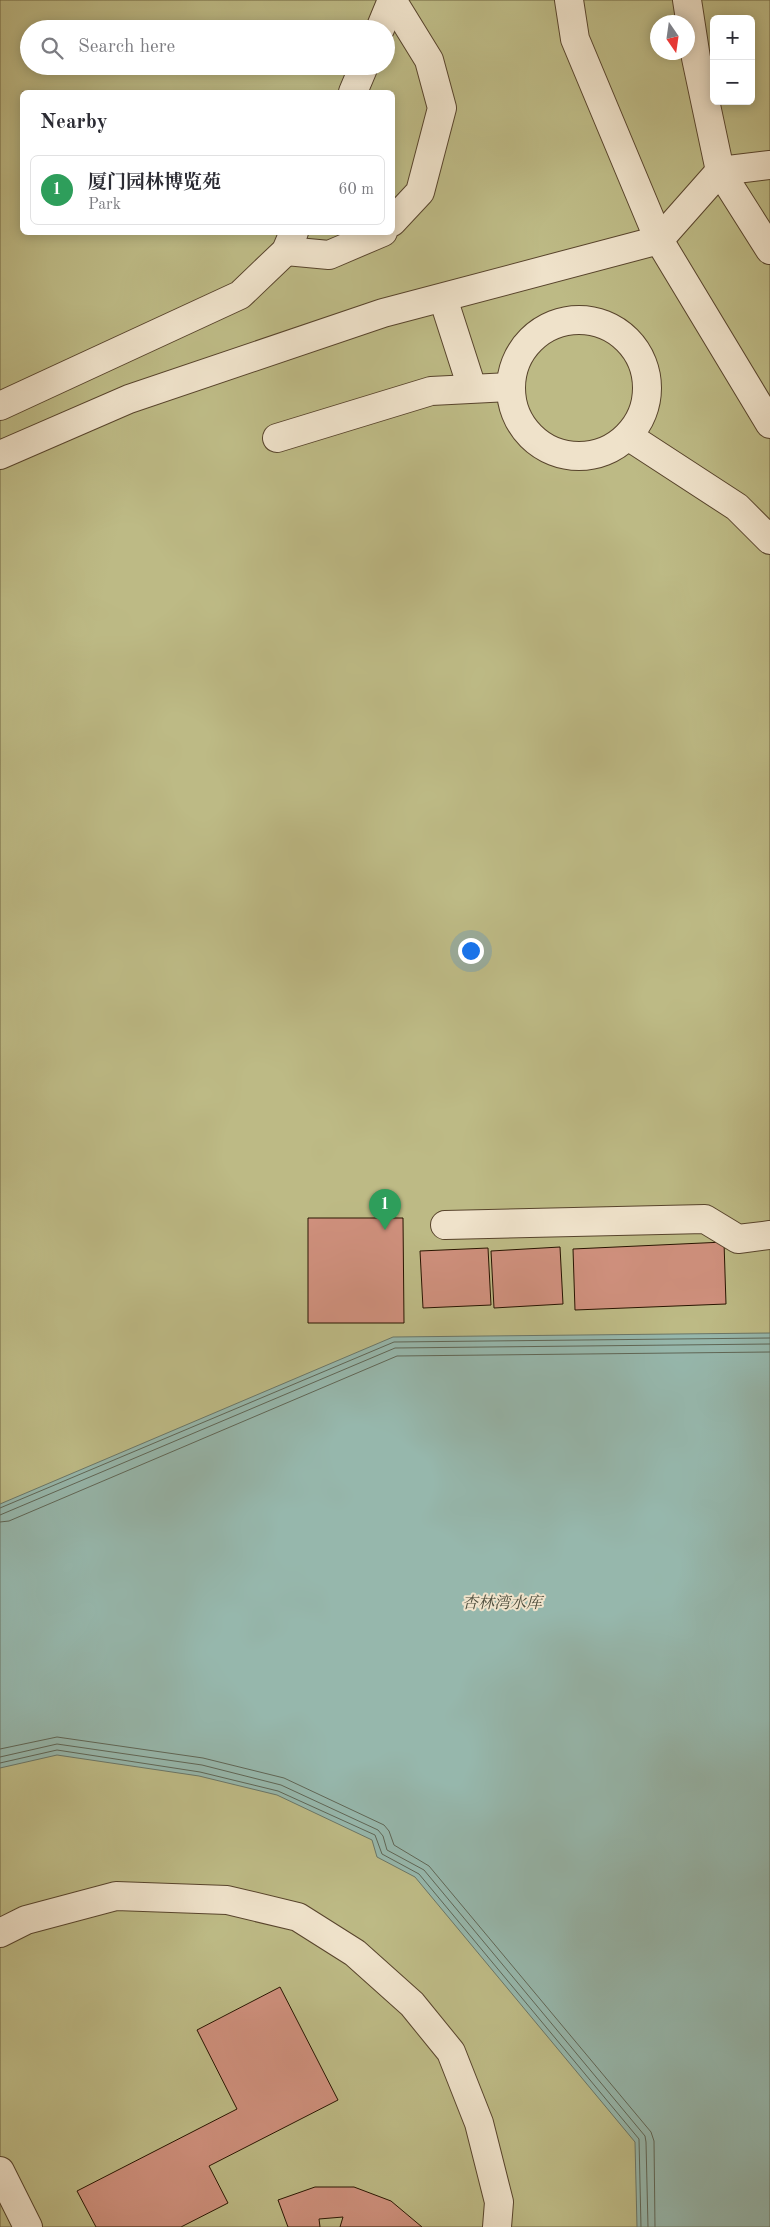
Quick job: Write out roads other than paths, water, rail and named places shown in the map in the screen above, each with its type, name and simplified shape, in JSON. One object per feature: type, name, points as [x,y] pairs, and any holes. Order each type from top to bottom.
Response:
[{"type":"street","points":[[384,20],[392,0],[430,60],[442,108],[420,192],[395,219]]},
{"type":"street","points":[[569,0],[576,40],[659,240],[770,424]]},
{"type":"street","points":[[687,0],[696,58],[720,171],[770,250]]},
{"type":"street","points":[[354,90],[360,75]]},
{"type":"street","points":[[0,455],[129,399],[383,313],[659,240],[720,171],[770,165]]},
{"type":"street","points":[[0,406],[240,296],[290,242],[329,255],[376,235]]},
{"type":"street","points":[[443,298],[472,388]]},
{"type":"street","points":[[583,320],[604,325],[624,337],[638,353],[646,374],[647,395],[641,416],[628,436],[609,450],[586,456],[564,455],[542,446],[524,430],[513,410],[510,387],[514,365],[525,346],[542,331],[562,322],[583,320]]},
{"type":"street","points":[[277,438],[432,390],[510,387]]},
{"type":"street","points":[[628,436],[737,507],[770,540]]},
{"type":"street","points":[[445,1225],[705,1219],[738,1239],[770,1235]]},
{"type":"street","points":[[0,1933],[26,1920],[116,1896],[227,1900],[298,1917],[355,1953],[412,2004],[451,2052],[479,2123],[499,2202],[497,2227]]},
{"type":"street","points":[[0,2171],[28,2227]]},
{"type":"water","name":"杏林湾水库","points":[[770,1333],[770,2227],[637,2227],[635,2142],[415,1877],[377,1857],[372,1840],[277,1795],[199,1776],[57,1755],[0,1768],[0,1504],[393,1337]]},
{"type":"place","name":"厦门园林博览苑","points":[[385,1230]]}]
